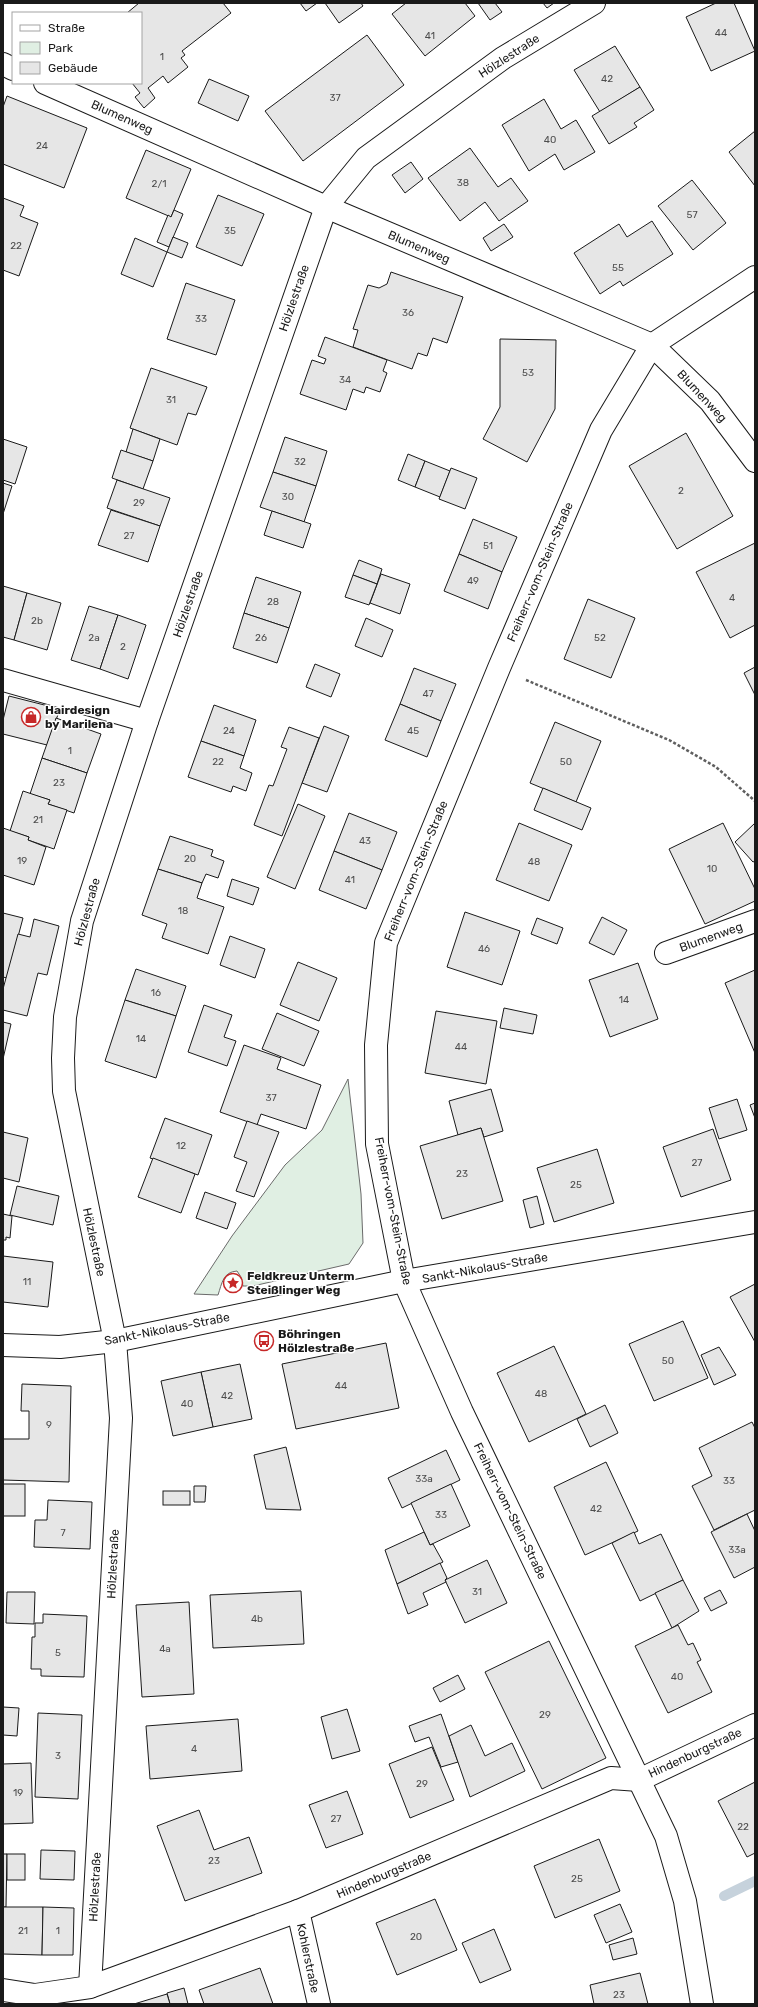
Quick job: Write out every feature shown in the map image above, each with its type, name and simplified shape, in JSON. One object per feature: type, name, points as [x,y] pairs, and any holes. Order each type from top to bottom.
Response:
[{"type":"street","name":"Hölzlestraße","points":[[90,1987],[121,1418],[115,1341],[64,1091],[63,1058],[65,1017],[82,921],[147,721],[326,207],[366,158],[503,58],[594,3]]},
{"type":"street","points":[[3,64],[12,68]]},
{"type":"street","name":"Blumenweg","points":[[47,84],[326,207],[652,345],[710,401],[755,461]]},
{"type":"street","name":"Freiherr-vom-Stein-Straße","points":[[702,2004],[685,1901],[666,1836],[462,1412],[404,1282],[377,1144],[376,1045],[386,943],[499,668],[601,430],[652,345],[755,277]]},
{"type":"street","points":[[3,680],[147,721]]},
{"type":"street","name":"Blumenweg","points":[[666,953],[755,921]]},
{"type":"street","name":"Sankt-Nikolaus-Straße","points":[[3,1345],[60,1347],[115,1341],[404,1282],[755,1222]]},
{"type":"street","name":"Hindenburgstraße","points":[[3,1990],[35,1995],[90,1987],[298,1911],[611,1778],[639,1780],[755,1725]]},
{"type":"street","name":"Kohlerstraße","points":[[298,1911],[319,2004]]},
{"type":"path","points":[[499,668],[669,740],[716,767],[755,801]]},
{"type":"green space","points":[[348,1079],[361,1194],[363,1243],[349,1264],[253,1286],[243,1286],[241,1277],[237,1271],[229,1273],[226,1276],[222,1282],[218,1295],[194,1294],[232,1236],[285,1165],[322,1130]]},
{"type":"building","points":[[139,3],[223,3],[231,13],[182,51],[185,55],[181,58],[188,67],[168,83],[163,76],[148,88],[155,98],[144,108],[135,97],[140,93],[133,84],[142,84],[142,12],[128,12]]},
{"type":"building","points":[[300,3],[317,3],[306,11]]},
{"type":"building","points":[[325,3],[361,3],[363,6],[339,23]]},
{"type":"building","points":[[406,3],[465,3],[475,16],[425,56],[392,14]]},
{"type":"building","points":[[478,3],[495,3],[502,12],[490,20]]},
{"type":"building","points":[[543,3],[554,3],[547,8]]},
{"type":"building","points":[[716,3],[734,3],[755,51],[711,71],[686,17]]},
{"type":"building","points":[[367,35],[404,85],[303,161],[265,111]]},
{"type":"building","points":[[615,46],[640,87],[600,112],[574,70]]},
{"type":"building","points":[[209,79],[249,96],[238,121],[198,103]]},
{"type":"building","points":[[640,87],[654,110],[634,123],[637,127],[609,144],[592,116]]},
{"type":"building","points":[[7,96],[87,128],[64,188],[3,164],[3,107]]},
{"type":"building","points":[[544,99],[561,129],[576,120],[595,152],[564,170],[555,154],[529,171],[502,125]]},
{"type":"building","points":[[755,131],[755,186],[729,152]]},
{"type":"building","points":[[470,148],[498,187],[511,178],[528,201],[499,221],[485,202],[460,221],[428,178]]},
{"type":"building","points":[[146,150],[191,169],[171,217],[126,198]]},
{"type":"building","points":[[411,162],[423,179],[405,193],[392,175]]},
{"type":"building","points":[[692,180],[726,223],[693,250],[658,206]]},
{"type":"building","points":[[218,195],[264,214],[242,266],[196,247]]},
{"type":"building","points":[[3,198],[24,206],[20,216],[38,223],[19,276],[3,270]]},
{"type":"building","points":[[174,210],[183,214],[169,247],[157,242],[168,215],[171,217]]},
{"type":"building","points":[[652,221],[673,254],[623,286],[620,281],[600,294],[574,253],[619,224],[627,237]]},
{"type":"building","points":[[504,224],[513,237],[491,251],[483,238]]},
{"type":"building","points":[[173,237],[188,243],[182,258],[167,252]]},
{"type":"building","points":[[135,238],[167,252],[153,287],[121,274]]},
{"type":"building","points":[[391,272],[463,297],[447,343],[433,338],[427,356],[418,353],[412,369],[353,347],[358,330],[353,329],[368,285],[379,288],[387,284]]},
{"type":"building","points":[[186,283],[235,300],[216,355],[167,339]]},
{"type":"building","points":[[325,337],[387,360],[383,371],[387,373],[380,392],[366,387],[364,393],[353,389],[346,410],[300,394],[312,360],[324,364],[326,359],[318,356]]},
{"type":"building","points":[[500,339],[556,340],[555,409],[527,462],[483,439],[500,407]]},
{"type":"building","points":[[151,368],[207,387],[196,415],[188,413],[177,445],[130,428]]},
{"type":"building","points":[[133,429],[160,439],[153,461],[126,452]]},
{"type":"building","points":[[686,433],[733,516],[677,549],[629,466]]},
{"type":"building","points":[[285,437],[327,451],[316,486],[273,472]]},
{"type":"building","points":[[3,439],[27,447],[15,484],[3,480]]},
{"type":"building","points":[[121,450],[153,461],[143,489],[112,478]]},
{"type":"building","points":[[408,454],[425,461],[415,487],[398,480]]},
{"type":"building","points":[[425,461],[450,471],[440,497],[415,487]]},
{"type":"building","points":[[451,468],[477,478],[465,509],[439,499]]},
{"type":"building","points":[[273,472],[316,486],[304,522],[260,507]]},
{"type":"building","points":[[117,480],[170,498],[160,526],[107,508]]},
{"type":"building","points":[[3,483],[12,486],[3,514]]},
{"type":"building","points":[[111,510],[160,526],[148,562],[98,545]]},
{"type":"building","points":[[272,511],[311,524],[303,548],[264,535]]},
{"type":"building","points":[[473,519],[517,537],[502,572],[459,554]]},
{"type":"building","points":[[755,543],[755,625],[730,638],[696,572]]},
{"type":"building","points":[[459,554],[502,572],[488,609],[444,591]]},
{"type":"building","points":[[359,560],[382,569],[377,584],[353,575]]},
{"type":"building","points":[[381,574],[410,584],[400,614],[370,603]]},
{"type":"building","points":[[353,575],[377,584],[369,605],[345,597]]},
{"type":"building","points":[[256,577],[301,592],[289,628],[244,613]]},
{"type":"building","points":[[3,586],[27,593],[14,640],[3,637]]},
{"type":"building","points":[[27,593],[61,603],[47,650],[14,640]]},
{"type":"building","points":[[588,599],[635,618],[611,678],[564,659]]},
{"type":"building","points":[[89,606],[118,615],[100,669],[71,660]]},
{"type":"building","points":[[244,613],[289,628],[277,663],[233,648]]},
{"type":"building","points":[[118,615],[146,625],[128,679],[100,669]]},
{"type":"building","points":[[366,618],[393,630],[382,657],[355,646]]},
{"type":"building","points":[[315,664],[340,674],[331,697],[306,687]]},
{"type":"building","points":[[755,667],[755,695],[744,673]]},
{"type":"building","points":[[414,668],[456,684],[441,721],[400,704]]},
{"type":"building","points":[[9,696],[60,709],[47,745],[3,734],[3,720]]},
{"type":"building","points":[[400,704],[441,721],[427,757],[385,740]]},
{"type":"building","points":[[214,705],[256,720],[244,756],[201,741]]},
{"type":"building","points":[[56,718],[101,734],[87,773],[42,758]]},
{"type":"building","points":[[555,722],[601,741],[576,802],[530,783]]},
{"type":"building","points":[[324,726],[349,736],[327,792],[302,783]]},
{"type":"building","points":[[289,727],[319,738],[282,836],[254,825],[269,785],[273,786],[287,749],[281,747]]},
{"type":"building","points":[[201,741],[244,756],[240,768],[252,773],[246,791],[233,786],[231,792],[188,777]]},
{"type":"building","points":[[42,758],[87,773],[74,813],[48,804],[50,800],[30,794]]},
{"type":"building","points":[[543,788],[591,808],[582,830],[534,810]]},
{"type":"building","points":[[23,791],[50,800],[48,804],[67,810],[54,849],[28,840],[29,837],[10,831]]},
{"type":"building","points":[[298,804],[325,816],[295,889],[267,877]]},
{"type":"building","points":[[349,813],[397,832],[382,870],[334,851]]},
{"type":"building","points":[[519,823],[572,845],[549,901],[496,880]]},
{"type":"building","points":[[723,823],[755,889],[755,901],[705,924],[669,849]]},
{"type":"building","points":[[755,823],[755,861],[753,862],[735,842]]},
{"type":"building","points":[[3,828],[29,837],[28,840],[46,847],[34,885],[3,875]]},
{"type":"building","points":[[170,836],[213,850],[211,856],[224,861],[218,878],[206,874],[202,883],[158,869]]},
{"type":"building","points":[[334,851],[382,870],[366,909],[319,890]]},
{"type":"building","points":[[158,869],[202,883],[197,898],[224,907],[208,954],[162,938],[167,924],[142,915]]},
{"type":"building","points":[[232,879],[259,888],[253,905],[227,896]]},
{"type":"building","points":[[465,912],[520,931],[502,985],[447,967]]},
{"type":"building","points":[[3,913],[23,918],[7,978],[3,977]]},
{"type":"building","points":[[602,917],[627,930],[614,955],[589,943]]},
{"type":"building","points":[[537,918],[563,928],[557,944],[531,934]]},
{"type":"building","points":[[34,919],[59,926],[47,975],[38,973],[27,1016],[3,1010],[3,989],[18,934],[30,937]]},
{"type":"building","points":[[230,936],[265,949],[255,978],[220,965]]},
{"type":"building","points":[[298,962],[337,978],[319,1021],[280,1005]]},
{"type":"building","points":[[638,963],[658,1019],[610,1037],[589,980]]},
{"type":"building","points":[[136,969],[186,986],[176,1016],[125,1000]]},
{"type":"building","points":[[755,970],[755,1053],[725,983]]},
{"type":"building","points":[[125,1000],[176,1016],[156,1078],[105,1061]]},
{"type":"building","points":[[204,1005],[232,1015],[224,1037],[236,1041],[227,1066],[188,1052]]},
{"type":"building","points":[[504,1008],[537,1015],[533,1034],[500,1028]]},
{"type":"building","points":[[436,1011],[497,1021],[486,1084],[425,1073]]},
{"type":"building","points":[[277,1013],[319,1031],[304,1066],[262,1049]]},
{"type":"building","points":[[3,1022],[11,1024],[3,1059]]},
{"type":"building","points":[[244,1045],[281,1058],[277,1069],[321,1085],[306,1129],[261,1114],[257,1125],[220,1112]]},
{"type":"building","points":[[491,1089],[503,1131],[484,1137],[481,1128],[458,1135],[449,1101]]},
{"type":"building","points":[[737,1099],[747,1130],[719,1139],[709,1108]]},
{"type":"building","points":[[755,1103],[755,1118],[750,1105]]},
{"type":"building","points":[[165,1118],[212,1135],[198,1175],[150,1158]]},
{"type":"building","points":[[247,1121],[279,1132],[254,1197],[236,1191],[247,1162],[234,1157]]},
{"type":"building","points":[[481,1128],[503,1201],[442,1219],[420,1146]]},
{"type":"building","points":[[713,1129],[731,1180],[681,1197],[663,1147]]},
{"type":"building","points":[[3,1132],[28,1138],[19,1182],[3,1178]]},
{"type":"building","points":[[597,1149],[614,1203],[554,1222],[537,1168]]},
{"type":"building","points":[[153,1158],[195,1174],[181,1213],[138,1197]]},
{"type":"building","points":[[17,1186],[59,1196],[53,1225],[10,1215]]},
{"type":"building","points":[[205,1192],[236,1203],[227,1229],[196,1218]]},
{"type":"building","points":[[537,1196],[544,1224],[530,1228],[523,1200]]},
{"type":"building","points":[[3,1214],[12,1216],[10,1238],[6,1237],[6,1240],[3,1240]]},
{"type":"building","points":[[3,1256],[53,1262],[48,1307],[3,1302]]},
{"type":"building","points":[[755,1284],[755,1342],[730,1297]]},
{"type":"building","points":[[683,1321],[708,1378],[654,1401],[629,1344]]},
{"type":"building","points":[[386,1343],[399,1408],[296,1429],[282,1364]]},
{"type":"building","points":[[554,1346],[586,1414],[529,1442],[497,1373]]},
{"type":"building","points":[[719,1347],[736,1375],[714,1385],[701,1355]]},
{"type":"building","points":[[240,1364],[252,1419],[213,1427],[201,1372]]},
{"type":"building","points":[[201,1372],[213,1427],[173,1436],[161,1381]]},
{"type":"building","points":[[22,1384],[71,1386],[69,1482],[3,1480],[3,1439],[29,1439],[29,1411],[21,1411]]},
{"type":"building","points":[[605,1405],[618,1433],[590,1447],[577,1419]]},
{"type":"building","points":[[752,1422],[755,1428],[755,1510],[714,1530],[692,1486],[712,1476],[699,1448]]},
{"type":"building","points":[[286,1447],[301,1510],[266,1509],[254,1455]]},
{"type":"building","points":[[446,1450],[460,1480],[402,1508],[388,1478]]},
{"type":"building","points":[[606,1462],[638,1531],[585,1555],[554,1487]]},
{"type":"building","points":[[3,1484],[25,1484],[25,1516],[3,1516]]},
{"type":"building","points":[[451,1484],[470,1526],[430,1545],[411,1503]]},
{"type":"building","points":[[194,1486],[206,1486],[205,1502],[194,1502]]},
{"type":"building","points":[[163,1491],[190,1491],[190,1505],[163,1505]]},
{"type":"building","points":[[48,1500],[92,1502],[90,1549],[34,1547],[35,1520],[47,1520]]},
{"type":"building","points":[[747,1514],[755,1531],[755,1567],[734,1578],[711,1532]]},
{"type":"building","points":[[424,1532],[430,1545],[433,1544],[443,1562],[397,1584],[385,1550]]},
{"type":"building","points":[[634,1532],[639,1544],[661,1534],[683,1580],[640,1601],[612,1543]]},
{"type":"building","points":[[487,1560],[507,1603],[465,1623],[445,1580]]},
{"type":"building","points":[[440,1563],[447,1578],[445,1580],[446,1582],[423,1593],[428,1605],[408,1614],[397,1584]]},
{"type":"building","points":[[683,1580],[699,1611],[672,1628],[655,1593]]},
{"type":"building","points":[[720,1590],[727,1603],[711,1611],[704,1598]]},
{"type":"building","points":[[301,1591],[304,1644],[213,1648],[210,1595]]},
{"type":"building","points":[[7,1592],[35,1592],[34,1624],[6,1623]]},
{"type":"building","points":[[189,1602],[194,1694],[142,1697],[136,1605]]},
{"type":"building","points":[[43,1614],[87,1616],[84,1677],[41,1676],[41,1669],[31,1669],[32,1637],[35,1637],[35,1623],[43,1623]]},
{"type":"building","points":[[678,1625],[688,1645],[693,1643],[701,1660],[697,1662],[712,1692],[668,1713],[635,1646]]},
{"type":"building","points":[[549,1641],[606,1758],[542,1789],[485,1672]]},
{"type":"building","points":[[458,1675],[465,1689],[440,1702],[433,1688]]},
{"type":"building","points":[[3,1707],[19,1708],[17,1736],[3,1735]]},
{"type":"building","points":[[347,1709],[360,1751],[332,1759],[321,1717]]},
{"type":"building","points":[[38,1713],[82,1715],[78,1799],[35,1797]]},
{"type":"building","points":[[441,1714],[458,1762],[441,1767],[429,1737],[415,1742],[409,1726]]},
{"type":"building","points":[[238,1719],[242,1771],[150,1779],[146,1726]]},
{"type":"building","points":[[471,1725],[485,1756],[512,1743],[525,1771],[470,1797],[449,1736]]},
{"type":"building","points":[[432,1747],[454,1800],[410,1818],[389,1764]]},
{"type":"building","points":[[31,1763],[33,1823],[3,1824],[3,1764]]},
{"type":"building","points":[[755,1782],[755,1853],[747,1857],[718,1801]]},
{"type":"building","points":[[347,1791],[363,1834],[326,1848],[309,1805]]},
{"type":"building","points":[[199,1810],[214,1850],[249,1837],[262,1873],[185,1901],[157,1826]]},
{"type":"building","points":[[599,1839],[620,1891],[555,1918],[534,1866]]},
{"type":"building","points":[[41,1850],[75,1851],[74,1880],[40,1879]]},
{"type":"building","points":[[3,1854],[7,1854],[6,1907],[3,1907]]},
{"type":"building","points":[[7,1854],[25,1854],[25,1880],[7,1880]]},
{"type":"building","points":[[435,1899],[457,1950],[397,1975],[376,1923]]},
{"type":"building","points":[[620,1904],[632,1932],[606,1943],[594,1915]]},
{"type":"building","points":[[3,1907],[43,1907],[42,1955],[3,1954]]},
{"type":"building","points":[[43,1907],[74,1908],[73,1955],[42,1955]]},
{"type":"building","points":[[494,1929],[511,1970],[480,1983],[462,1943]]},
{"type":"building","points":[[633,1938],[637,1954],[613,1960],[609,1945]]},
{"type":"building","points":[[260,1968],[273,2004],[204,2004],[199,1990]]},
{"type":"building","points":[[640,1973],[648,2004],[594,2004],[590,1985]]},
{"type":"building","points":[[184,1988],[188,2004],[170,2004],[167,1993]]},
{"type":"building","points":[[167,1994],[170,2004],[134,2004]]},
{"type":"waterway","points":[[724,1896],[755,1881]]},
{"type":"place","name":"Hairdesign by Marilena","points":[[31,717]]},
{"type":"place","name":"Feldkreuz Unterm Steißlinger Weg","points":[[233,1283]]},
{"type":"place","name":"Böhringen Hölzlestraße","points":[[264,1341]]}]
